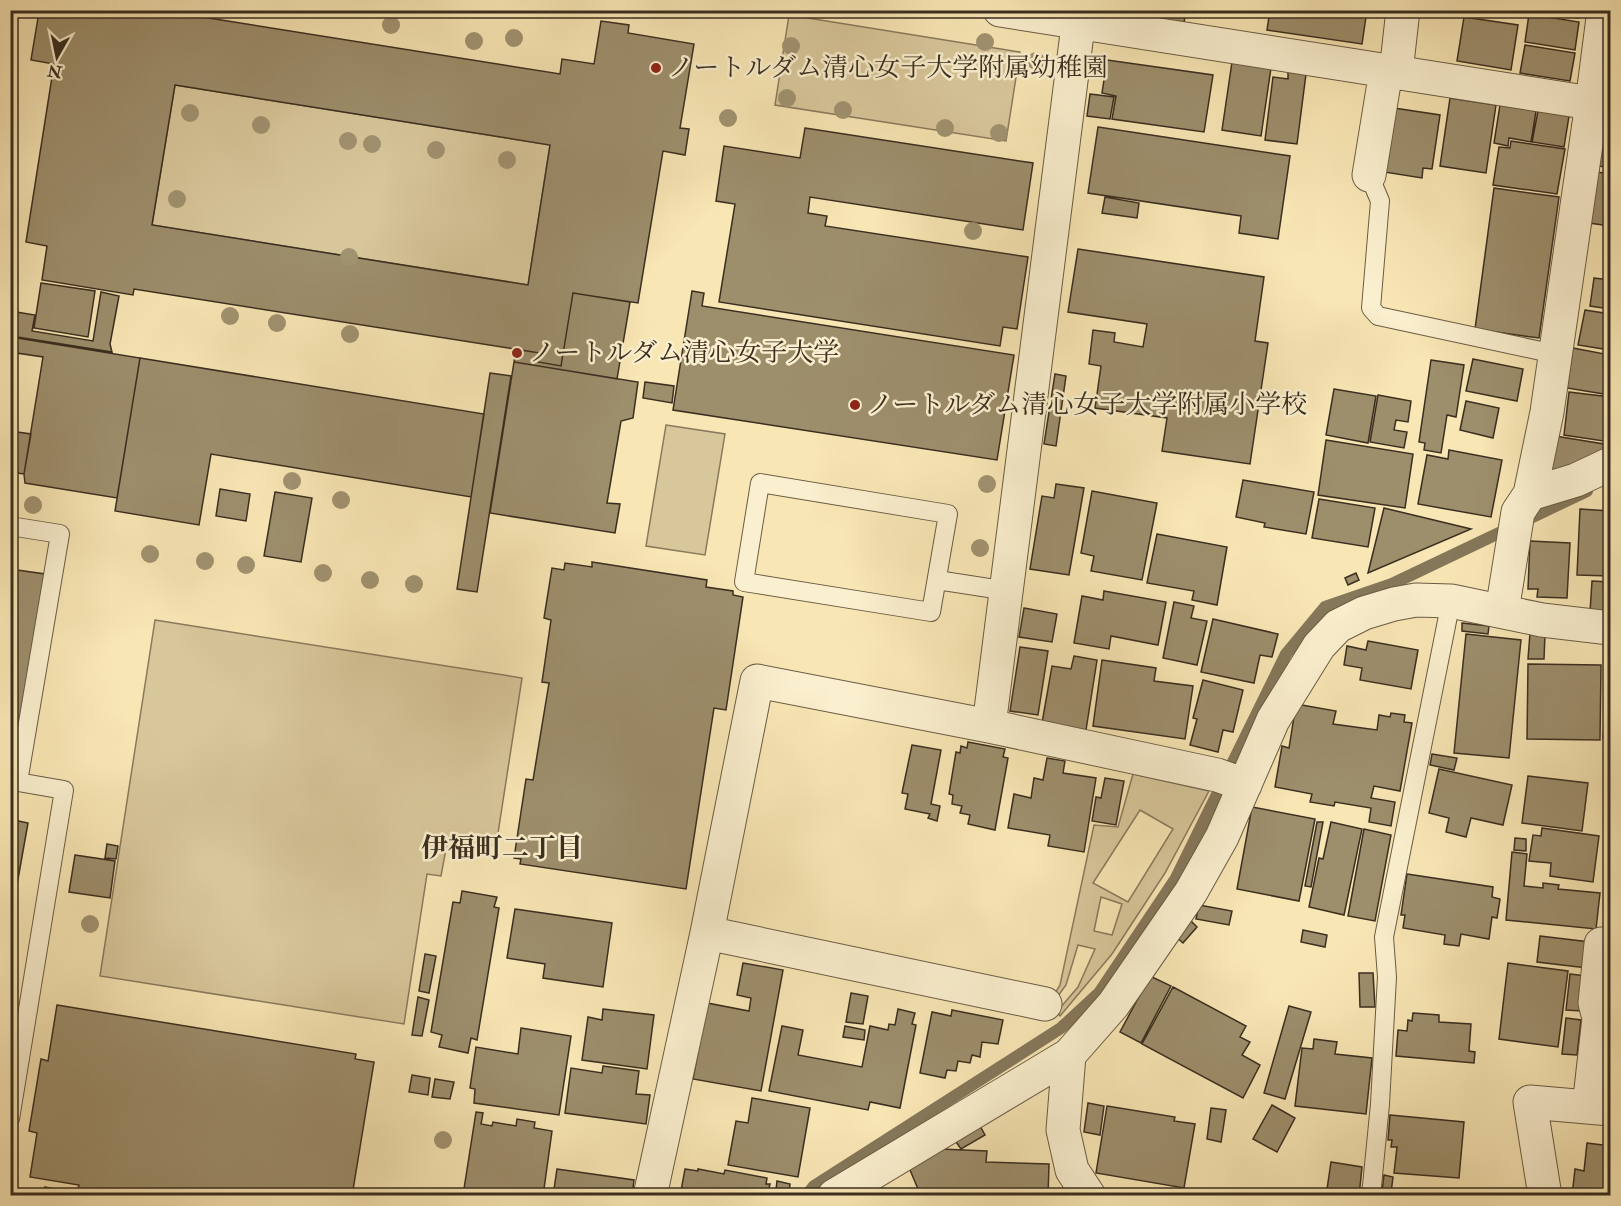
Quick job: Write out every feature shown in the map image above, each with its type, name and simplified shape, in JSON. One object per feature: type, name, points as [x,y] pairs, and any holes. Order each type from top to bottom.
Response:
[{"type":"street","points":[[1000,10],[1079,17],[1391,72],[1601,105]]},
{"type":"street","points":[[1369,175],[1403,10]]},
{"type":"street","points":[[1502,611],[1520,516],[1547,412],[1601,105],[1604,10]]},
{"type":"street","points":[[989,726],[1008,591],[1079,17]]},
{"type":"street","points":[[1520,516],[1576,480],[1611,464]]},
{"type":"street","points":[[834,1196],[1069,1055],[1113,1005],[1191,892],[1222,837],[1232,780],[1273,720],[1299,675],[1319,646],[1338,626],[1364,613],[1416,600],[1451,601],[1542,620],[1611,628]]},
{"type":"street","points":[[650,1196],[707,933],[757,681],[989,726],[1232,780]]},
{"type":"street","points":[[707,933],[1045,1004]]},
{"type":"street","points":[[1545,1196],[1530,1102],[1600,1108],[1599,1018],[1596,1003],[1601,944],[1611,945]]},
{"type":"street","points":[[1069,1055],[1063,1130],[1072,1170],[1089,1196]]},
{"type":"lane","points":[[1369,175],[1380,201],[1371,308],[1378,316],[1556,354]]},
{"type":"lane","points":[[760,483],[948,514],[937,580],[931,612],[744,582],[760,483]]},
{"type":"lane","points":[[10,526],[60,534],[14,782],[64,790],[10,1119]]},
{"type":"lane","points":[[937,580],[1008,591]]},
{"type":"lane","points":[[1371,1196],[1380,1104],[1387,977],[1384,938],[1451,601]]},
{"type":"shaded area","points":[[789,15],[1020,52],[1006,141],[775,105]]},
{"type":"shaded area","points":[[175,85],[550,145],[528,285],[152,225]]},
{"type":"shaded area","points":[[666,425],[725,434],[705,555],[646,546]]},
{"type":"shaded area","points":[[155,620],[522,678],[496,846],[448,838],[441,876],[427,874],[404,1024],[100,976]]},
{"type":"shaded area","points":[[1133,774],[1209,791],[1165,873],[1112,954],[1060,1016],[1050,1002],[1060,985],[1094,825],[1118,827]],"holes":[[[1140,810],[1173,829],[1128,902],[1093,883]],[[1101,897],[1122,904],[1112,935],[1094,931]],[[1078,945],[1095,949],[1078,987],[1060,1008],[1055,1000],[1066,985]]]},
{"type":"building","points":[[62,10],[184,10],[184,14],[560,74],[562,59],[594,64],[601,21],[629,25],[628,33],[694,44],[680,128],[689,129],[685,155],[663,151],[638,303],[573,293],[561,366],[538,362],[540,353],[134,289],[133,295],[42,280],[47,246],[26,242],[54,64],[31,60],[39,12],[62,16]],"holes":[[[175,85],[550,145],[528,285],[152,225]]]},
{"type":"building","points":[[1109,10],[1186,10],[1184,23]]},
{"type":"building","points":[[1270,10],[1367,10],[1362,44],[1267,30]]},
{"type":"building","points":[[1530,10],[1580,10],[1578,18]]},
{"type":"building","points":[[1529,14],[1579,22],[1575,50],[1525,42]]},
{"type":"building","points":[[1464,17],[1518,25],[1511,70],[1457,61]]},
{"type":"building","points":[[1525,45],[1575,53],[1570,81],[1520,73]]},
{"type":"building","points":[[1107,60],[1213,75],[1204,132],[1112,119],[1116,96],[1102,93]]},
{"type":"building","points":[[1232,62],[1271,68],[1261,136],[1222,130]]},
{"type":"building","points":[[1288,72],[1306,74],[1297,144],[1265,140],[1273,77],[1288,79]]},
{"type":"building","points":[[1090,94],[1114,97],[1110,119],[1087,116]]},
{"type":"building","points":[[1450,98],[1496,105],[1486,173],[1440,166]]},
{"type":"building","points":[[1500,105],[1536,111],[1531,142],[1509,138],[1508,146],[1494,143]]},
{"type":"building","points":[[1394,108],[1440,115],[1432,169],[1423,168],[1422,178],[1384,172]]},
{"type":"building","points":[[1538,111],[1569,116],[1564,147],[1532,142]]},
{"type":"building","points":[[1605,123],[1610,124],[1610,168],[1599,166]]},
{"type":"building","points":[[1098,127],[1290,156],[1278,239],[1239,233],[1241,216],[1088,193]]},
{"type":"building","points":[[805,128],[1033,163],[1023,230],[810,197],[808,213],[827,216],[825,226],[1028,257],[1017,329],[1003,327],[1000,346],[719,302],[735,204],[716,201],[724,146],[800,158]]},
{"type":"building","points":[[1511,141],[1565,149],[1557,194],[1493,185],[1499,147],[1510,148]]},
{"type":"building","points":[[1597,172],[1610,174],[1610,226],[1589,223]]},
{"type":"building","points":[[1494,188],[1559,197],[1539,338],[1475,329]]},
{"type":"building","points":[[1105,197],[1139,203],[1137,218],[1102,213]]},
{"type":"building","points":[[1078,249],[1264,277],[1255,341],[1268,343],[1250,464],[1162,451],[1167,418],[1095,408],[1101,366],[1089,364],[1093,330],[1115,333],[1114,342],[1143,347],[1147,324],[1068,312]]},
{"type":"building","points":[[1594,278],[1610,280],[1610,309],[1590,306]]},
{"type":"building","points":[[41,283],[95,291],[88,337],[34,328]]},
{"type":"building","points":[[692,291],[704,293],[702,306],[1014,355],[997,460],[673,410]]},
{"type":"building","points":[[101,292],[119,296],[110,344],[112,352],[11,336],[10,311],[35,315],[32,331],[93,341]]},
{"type":"building","points":[[573,293],[630,302],[617,379],[514,362],[516,349],[540,353],[538,362],[561,366]]},
{"type":"building","points":[[1585,310],[1610,314],[1610,350],[1578,345]]},
{"type":"building","points":[[11,337],[140,358],[117,498],[25,483],[24,474],[43,357],[10,352]]},
{"type":"building","points":[[1573,348],[1610,355],[1610,395],[1567,388]]},
{"type":"building","points":[[140,358],[484,414],[471,497],[211,454],[199,525],[115,511]]},
{"type":"building","points":[[1473,359],[1523,369],[1517,401],[1466,391]]},
{"type":"building","points":[[1431,360],[1464,365],[1456,417],[1447,415],[1441,453],[1424,450],[1425,443],[1419,442]]},
{"type":"building","points":[[514,362],[638,382],[633,418],[621,421],[607,503],[620,504],[615,533],[490,513]]},
{"type":"building","points":[[490,373],[511,376],[477,592],[457,589]]},
{"type":"building","points":[[1055,374],[1066,376],[1056,446],[1044,444]]},
{"type":"building","points":[[645,382],[674,386],[672,403],[643,398]]},
{"type":"building","points":[[1334,389],[1376,396],[1368,443],[1326,435]]},
{"type":"building","points":[[1569,392],[1610,397],[1610,442],[1564,435]]},
{"type":"building","points":[[1378,395],[1411,401],[1408,422],[1396,420],[1394,430],[1407,432],[1404,448],[1370,442]]},
{"type":"building","points":[[1466,401],[1499,408],[1493,438],[1460,430]]},
{"type":"building","points":[[10,431],[31,434],[24,474],[10,472]]},
{"type":"building","points":[[1555,436],[1610,445],[1610,447],[1567,473],[1551,470]]},
{"type":"building","points":[[1326,440],[1413,454],[1405,508],[1318,495]]},
{"type":"building","points":[[1449,450],[1502,460],[1491,517],[1418,504],[1427,455],[1448,459]]},
{"type":"building","points":[[1243,480],[1314,492],[1306,534],[1264,527],[1265,523],[1236,517]]},
{"type":"building","points":[[1056,484],[1084,488],[1069,575],[1030,569],[1042,496],[1054,498]]},
{"type":"building","points":[[220,489],[250,494],[246,521],[216,516]]},
{"type":"building","points":[[1092,491],[1157,503],[1142,580],[1091,571],[1094,556],[1081,553]]},
{"type":"building","points":[[275,492],[312,498],[301,562],[264,556]]},
{"type":"building","points":[[1319,499],[1375,508],[1368,547],[1312,538]]},
{"type":"building","points":[[1384,508],[1471,529],[1368,573]]},
{"type":"building","points":[[1580,509],[1610,511],[1610,576],[1577,575]]},
{"type":"building","points":[[1157,534],[1227,547],[1217,605],[1192,600],[1194,591],[1147,583]]},
{"type":"building","points":[[1530,541],[1570,543],[1567,598],[1537,597],[1538,589],[1528,589]]},
{"type":"building","points":[[592,562],[707,580],[706,587],[733,591],[733,595],[743,597],[726,710],[714,708],[686,889],[520,864],[521,859],[514,858],[526,779],[533,780],[549,683],[542,682],[551,620],[544,618],[552,568],[564,570],[565,563],[592,567]]},
{"type":"building","points":[[10,569],[45,574],[21,735],[10,734]]},
{"type":"building","points":[[1356,573],[1359,580],[1348,585],[1345,578]]},
{"type":"building","points":[[1592,581],[1610,582],[1610,613],[1590,612]]},
{"type":"building","points":[[1104,591],[1166,602],[1158,645],[1111,636],[1109,649],[1074,643],[1082,596],[1103,600]]},
{"type":"building","points":[[1174,602],[1194,606],[1191,618],[1207,621],[1197,665],[1163,658]]},
{"type":"building","points":[[1024,608],[1057,614],[1052,642],[1019,637]]},
{"type":"building","points":[[1213,619],[1278,634],[1272,657],[1260,655],[1254,683],[1201,672]]},
{"type":"building","points":[[1462,623],[1489,626],[1488,634],[1462,631]]},
{"type":"building","points":[[1530,633],[1545,634],[1544,659],[1528,659]]},
{"type":"building","points":[[1466,634],[1521,640],[1509,758],[1454,753]]},
{"type":"building","points":[[1368,641],[1418,650],[1411,689],[1360,680],[1362,668],[1344,665],[1347,646],[1366,650]]},
{"type":"building","points":[[1020,647],[1048,651],[1038,715],[1010,711]]},
{"type":"building","points":[[1607,648],[1610,649],[1610,658],[1606,657]]},
{"type":"building","points":[[1074,656],[1097,660],[1086,730],[1042,723],[1052,666],[1071,669]]},
{"type":"building","points":[[1102,660],[1156,668],[1154,681],[1193,686],[1185,739],[1093,726]]},
{"type":"building","points":[[1608,660],[1610,660],[1610,740],[1603,739]]},
{"type":"building","points":[[1528,664],[1601,665],[1600,740],[1527,739]]},
{"type":"building","points":[[1203,680],[1243,690],[1233,732],[1223,730],[1218,752],[1190,745],[1197,719],[1193,718]]},
{"type":"building","points":[[1296,704],[1336,711],[1333,724],[1377,730],[1379,715],[1390,717],[1391,713],[1405,715],[1404,722],[1412,723],[1400,791],[1374,786],[1371,798],[1395,802],[1391,826],[1369,822],[1371,808],[1335,802],[1334,806],[1310,802],[1312,794],[1275,787],[1282,746],[1289,748]]},
{"type":"building","points":[[968,742],[1005,749],[1003,757],[1008,758],[995,830],[968,824],[970,815],[960,813],[962,806],[952,804],[953,795],[949,794],[956,752],[960,753],[961,746],[967,748]]},
{"type":"building","points":[[912,745],[941,750],[931,804],[940,806],[937,821],[928,818],[930,814],[905,809],[908,794],[902,793]]},
{"type":"building","points":[[1432,754],[1457,758],[1454,770],[1430,765]]},
{"type":"building","points":[[1047,758],[1065,761],[1063,773],[1096,778],[1084,852],[1048,846],[1050,835],[1008,828],[1014,794],[1031,798],[1034,778],[1043,780]]},
{"type":"building","points":[[1439,769],[1512,785],[1503,825],[1471,818],[1466,837],[1446,832],[1449,818],[1429,813]]},
{"type":"building","points":[[1528,776],[1588,783],[1582,831],[1522,823]]},
{"type":"building","points":[[1105,778],[1124,781],[1116,825],[1092,821],[1096,797],[1101,798]]},
{"type":"building","points":[[1252,807],[1315,819],[1299,901],[1237,889]]},
{"type":"building","points":[[10,813],[14,820],[28,823],[10,924]]},
{"type":"building","points":[[1317,822],[1323,822],[1311,887],[1305,886]]},
{"type":"building","points":[[1331,822],[1362,829],[1344,915],[1309,907],[1319,858],[1323,859]]},
{"type":"building","points":[[1542,828],[1599,836],[1593,882],[1550,876],[1551,863],[1529,861],[1533,835],[1541,836]]},
{"type":"building","points":[[1364,829],[1391,835],[1375,921],[1348,916]]},
{"type":"building","points":[[1515,838],[1526,839],[1526,851],[1514,850]]},
{"type":"building","points":[[107,844],[118,846],[116,859],[105,858]]},
{"type":"building","points":[[1512,852],[1527,854],[1524,886],[1543,888],[1543,883],[1559,885],[1558,889],[1600,893],[1596,929],[1506,920]]},
{"type":"building","points":[[75,855],[115,861],[110,898],[69,892]]},
{"type":"building","points":[[1610,867],[1610,923],[1605,922]]},
{"type":"building","points":[[1407,874],[1493,887],[1492,897],[1500,899],[1497,918],[1492,917],[1489,939],[1461,934],[1459,946],[1444,944],[1445,935],[1403,928],[1405,915],[1401,915]]},
{"type":"building","points":[[462,891],[497,897],[494,907],[499,908],[477,1040],[471,1038],[468,1053],[439,1047],[442,1035],[431,1032],[453,902],[460,903]]},
{"type":"building","points":[[1199,905],[1232,911],[1229,925],[1196,919]]},
{"type":"building","points":[[515,909],[612,923],[603,987],[543,978],[545,964],[507,958]]},
{"type":"building","points":[[1189,919],[1197,927],[1183,943],[1175,936]]},
{"type":"building","points":[[1303,930],[1327,935],[1325,947],[1301,942]]},
{"type":"building","points":[[1540,936],[1590,942],[1587,968],[1537,962]]},
{"type":"building","points":[[425,954],[436,956],[429,993],[419,991]]},
{"type":"building","points":[[743,963],[783,970],[761,1091],[693,1079],[707,1003],[749,1011],[751,998],[737,995]]},
{"type":"building","points":[[1508,963],[1568,971],[1558,1047],[1499,1039]]},
{"type":"building","points":[[1359,973],[1373,973],[1375,1007],[1360,1007]]},
{"type":"building","points":[[1570,974],[1586,976],[1582,1011],[1566,1010]]},
{"type":"building","points":[[1150,976],[1171,986],[1141,1043],[1120,1032]]},
{"type":"building","points":[[1173,987],[1246,1026],[1240,1037],[1250,1042],[1242,1055],[1260,1065],[1243,1098],[1142,1044]]},
{"type":"building","points":[[851,993],[868,996],[863,1024],[846,1022]]},
{"type":"building","points":[[418,997],[429,1000],[422,1036],[412,1035]]},
{"type":"building","points":[[57,1005],[356,1054],[355,1059],[374,1062],[352,1196],[121,1196],[78,1189],[79,1185],[30,1177],[37,1133],[29,1131],[41,1059],[48,1061]]},
{"type":"building","points":[[1289,1006],[1311,1012],[1285,1099],[1264,1093]]},
{"type":"building","points":[[603,1009],[654,1015],[647,1069],[582,1060],[588,1017],[602,1020]]},
{"type":"building","points":[[898,1009],[915,1013],[912,1024],[916,1025],[900,1108],[870,1102],[868,1110],[769,1091],[782,1026],[803,1030],[798,1055],[862,1067],[870,1026],[888,1030],[889,1024],[895,1025]]},
{"type":"building","points":[[952,1010],[1003,1020],[998,1044],[982,1042],[980,1057],[972,1055],[970,1063],[958,1061],[956,1071],[947,1070],[945,1078],[920,1073],[932,1012],[951,1016]]},
{"type":"building","points":[[1413,1013],[1439,1015],[1439,1022],[1471,1024],[1469,1051],[1475,1052],[1474,1063],[1396,1056],[1398,1030],[1407,1031],[1408,1020],[1412,1021]]},
{"type":"building","points":[[1566,1018],[1581,1020],[1577,1055],[1562,1054]]},
{"type":"building","points":[[845,1026],[865,1030],[864,1040],[843,1037]]},
{"type":"building","points":[[521,1028],[571,1036],[559,1115],[474,1103],[475,1089],[470,1088],[476,1047],[518,1054]]},
{"type":"building","points":[[1314,1039],[1337,1042],[1335,1054],[1372,1058],[1366,1114],[1295,1106],[1302,1048],[1313,1049]]},
{"type":"building","points":[[603,1066],[639,1071],[636,1094],[650,1095],[646,1124],[565,1113],[571,1068],[602,1073]]},
{"type":"building","points":[[412,1075],[430,1078],[428,1095],[409,1092]]},
{"type":"building","points":[[435,1079],[454,1082],[450,1099],[432,1097]]},
{"type":"building","points":[[752,1098],[810,1108],[798,1177],[728,1165],[736,1121],[748,1123]]},
{"type":"building","points":[[1088,1103],[1104,1106],[1100,1135],[1084,1132]]},
{"type":"building","points":[[1272,1105],[1295,1118],[1277,1152],[1253,1139]]},
{"type":"building","points":[[1107,1106],[1175,1117],[1174,1121],[1195,1124],[1184,1188],[1096,1173]]},
{"type":"building","points":[[1211,1108],[1226,1110],[1221,1142],[1207,1139]]},
{"type":"building","points":[[476,1112],[483,1113],[481,1124],[492,1126],[493,1122],[516,1126],[517,1119],[535,1122],[534,1128],[552,1131],[543,1196],[480,1196],[480,1192],[464,1189]]},
{"type":"building","points":[[1390,1115],[1464,1122],[1459,1178],[1394,1173],[1397,1147],[1391,1147],[1392,1140],[1388,1140]]},
{"type":"building","points":[[979,1124],[985,1135],[961,1149],[954,1139]]},
{"type":"building","points":[[1587,1143],[1610,1146],[1610,1196],[1572,1196],[1575,1169],[1584,1171]]},
{"type":"building","points":[[940,1149],[987,1151],[986,1162],[1049,1164],[1048,1196],[921,1196],[907,1163]]},
{"type":"building","points":[[1331,1162],[1362,1167],[1359,1196],[1326,1196]]},
{"type":"building","points":[[557,1169],[634,1180],[632,1196],[553,1196]]},
{"type":"building","points":[[685,1169],[724,1174],[725,1170],[767,1178],[766,1184],[770,1184],[767,1196],[680,1196]]},
{"type":"building","points":[[1384,1175],[1393,1177],[1391,1193],[1382,1192]]},
{"type":"building","points":[[777,1181],[790,1184],[789,1193],[776,1190]]},
{"type":"building","points":[[45,1187],[64,1191],[64,1196],[43,1196]]},
{"type":"waterway","points":[[806,1196],[814,1186],[1061,1028],[1099,993],[1176,878],[1286,654],[1325,607],[1392,584],[1587,491]]},
{"type":"place","name":"ノートルダム清心女子大学附属幼稚園","points":[[656,68]]},
{"type":"place","name":"ノートルダム清心女子大学","points":[[517,353]]},
{"type":"place","name":"ノートルダム清心女子大学附属小学校","points":[[855,405]]},
{"type":"district","name":"伊福町二丁目","points":[[502,848]]}]
